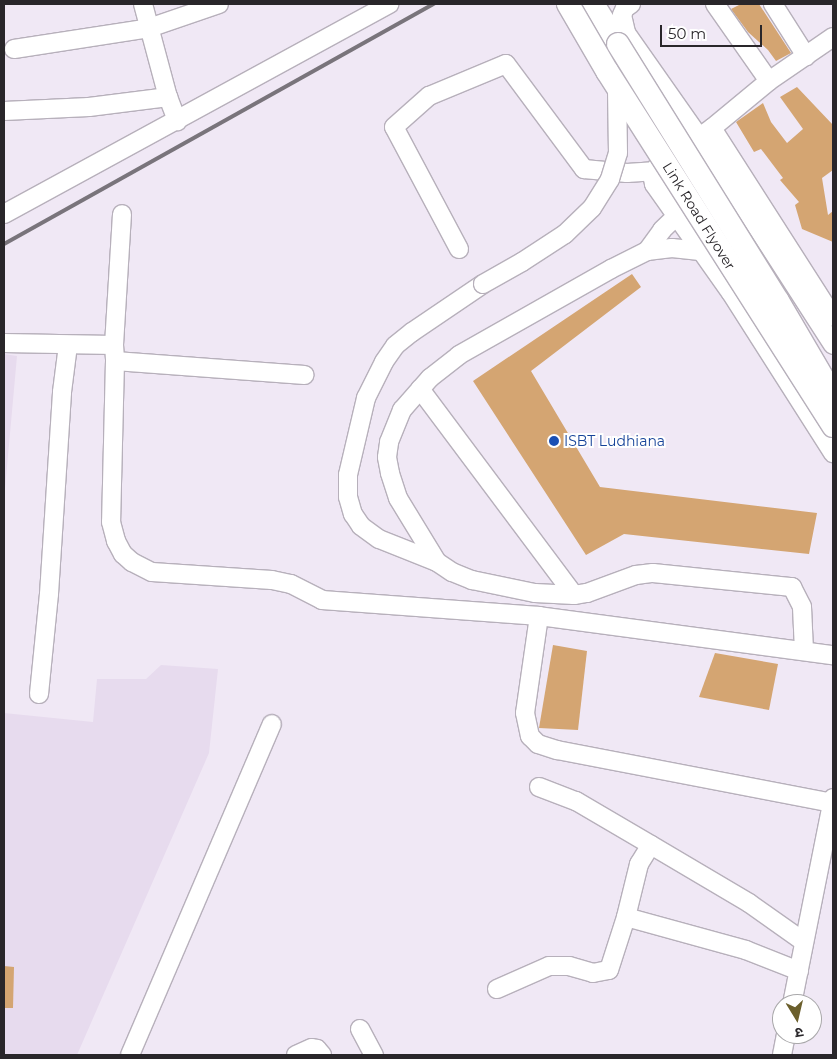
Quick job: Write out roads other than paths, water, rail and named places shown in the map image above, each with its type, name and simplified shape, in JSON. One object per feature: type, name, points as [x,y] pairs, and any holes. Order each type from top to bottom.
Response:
[{"type":"main road","name":"Link Road Flyover","points":[[568,4],[616,86],[833,426]]},
{"type":"main road","name":"Link Road Flyover","points":[[593,4],[778,301],[833,395]]},
{"type":"street","points":[[143,4],[168,97],[177,121]]},
{"type":"street","points":[[14,49],[149,28],[219,4]]},
{"type":"street","points":[[4,214],[389,4]]},
{"type":"street","points":[[632,4],[625,8],[622,15],[626,33],[706,133],[833,317]]},
{"type":"street","points":[[715,4],[769,81]]},
{"type":"street","points":[[773,4],[806,56]]},
{"type":"street","points":[[459,249],[394,127],[429,96],[506,64],[584,169],[627,172],[654,171],[706,133],[769,81],[833,37]]},
{"type":"street","points":[[616,86],[618,153],[610,179],[592,208],[565,234],[522,262],[483,284],[412,332],[395,346],[384,362],[366,398],[350,462],[348,497],[353,514],[361,526],[379,539],[438,562],[452,572],[499,587],[556,596],[574,595],[593,591],[636,576],[653,573],[792,587],[802,607],[804,651]]},
{"type":"street","points":[[4,111],[89,107],[168,97]]},
{"type":"street","points":[[706,133],[726,177],[833,345]]},
{"type":"street","points":[[654,171],[654,184],[731,293],[833,453]]},
{"type":"street","points":[[647,251],[675,215],[726,177]]},
{"type":"street","points":[[122,214],[114,353],[112,522],[116,541],[123,554],[132,562],[152,572],[281,582],[301,587],[322,600],[539,616],[833,655]]},
{"type":"street","points":[[438,562],[398,498],[387,457],[393,427],[402,410],[430,378],[459,356],[611,269],[647,251],[672,248],[700,251]]},
{"type":"street","points":[[4,343],[68,345],[114,353],[304,374]]},
{"type":"street","points":[[39,694],[49,594],[62,392],[68,345]]},
{"type":"street","points":[[420,389],[574,595]]},
{"type":"street","points":[[539,616],[525,713],[530,736],[538,744],[833,801],[829,844],[804,942],[794,994]]},
{"type":"street","points":[[130,1055],[272,724]]},
{"type":"street","points":[[539,787],[576,801],[749,903],[804,942]]},
{"type":"street","points":[[497,989],[549,966],[568,966],[593,973],[609,970],[626,917],[639,864],[651,845]]},
{"type":"street","points":[[626,917],[746,950],[799,971]]},
{"type":"street","points":[[360,1029],[374,1055]]},
{"type":"street","points":[[296,1055],[312,1048],[322,1055]]},
{"type":"railway","points":[[4,244],[433,4]]},
{"type":"place","name":"ISBT Ludhiana","points":[[554,441]]}]
